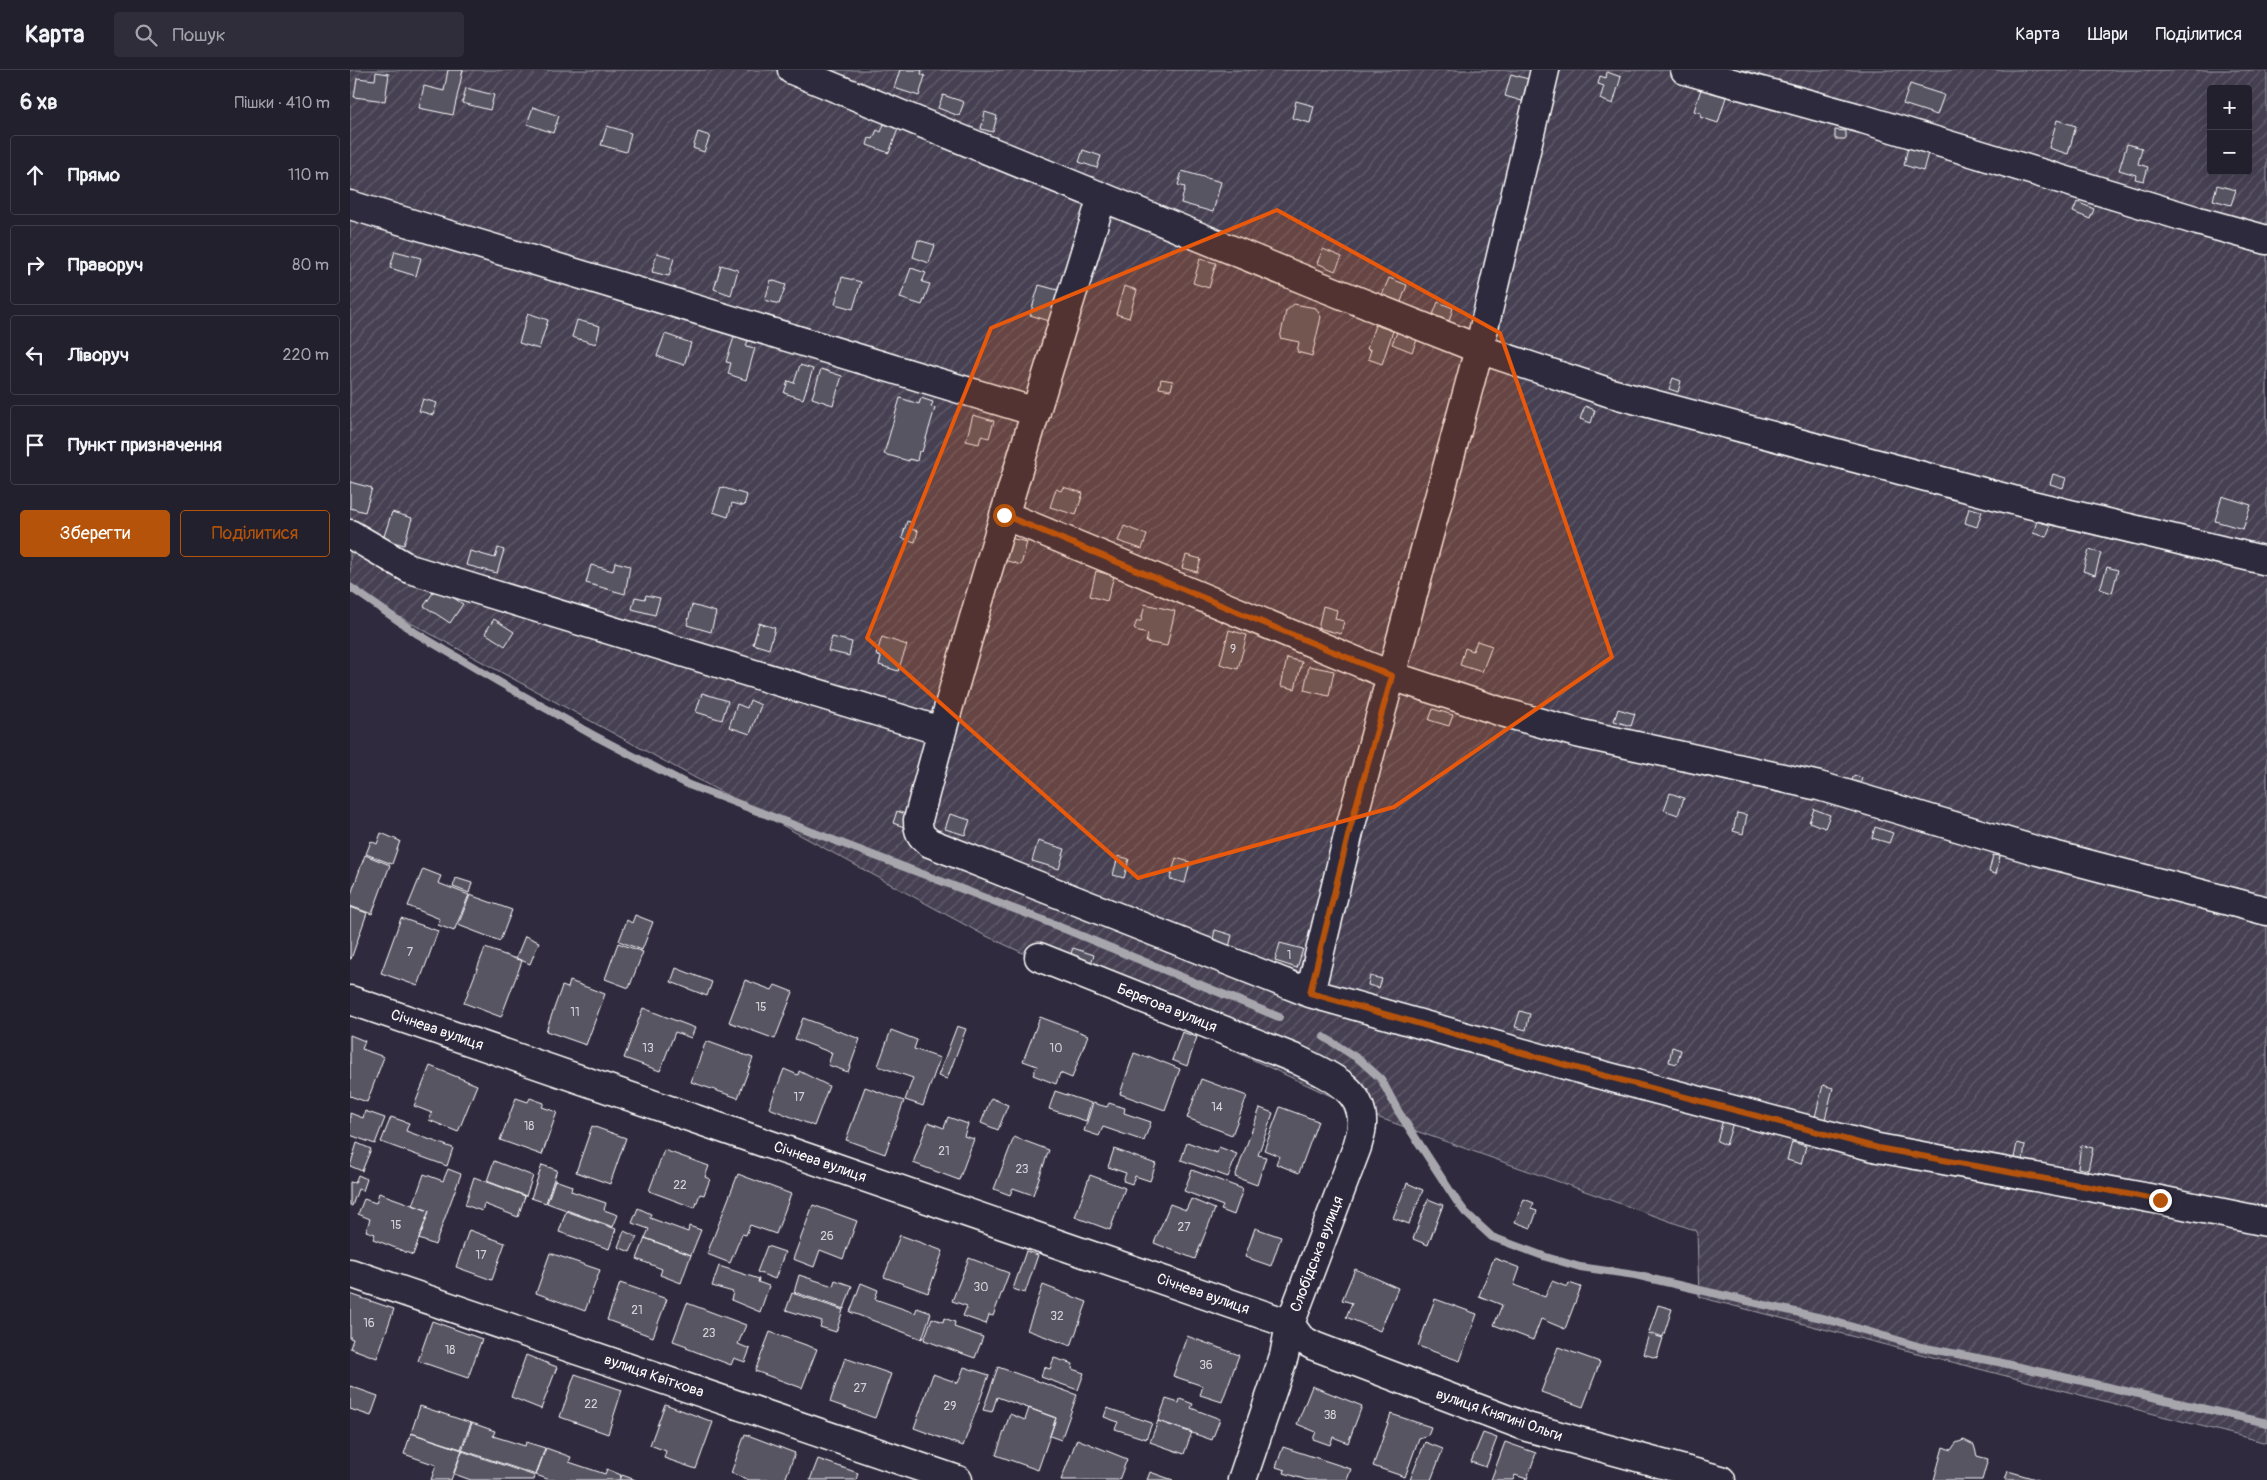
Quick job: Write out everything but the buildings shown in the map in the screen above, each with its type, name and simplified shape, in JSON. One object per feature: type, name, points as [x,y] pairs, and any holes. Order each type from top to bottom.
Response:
[{"type":"street","points":[[792,70],[1479,349],[1611,393],[2024,503],[2267,560]]},
{"type":"street","points":[[1310,993],[1349,832],[1479,349],[1544,70]]},
{"type":"street","points":[[1685,70],[1864,119],[2198,221],[2267,240]]},
{"type":"street","points":[[1102,197],[1004,515],[941,731],[918,820],[918,829],[922,838],[930,843],[1310,993],[1594,1073],[1878,1148],[2160,1200],[2267,1222]]},
{"type":"street","points":[[350,204],[1036,412]]},
{"type":"street","points":[[1004,515],[1392,676],[1502,712],[1577,733],[1818,786],[2038,851],[2267,911]]},
{"type":"street","points":[[350,534],[410,569],[941,731]]},
{"type":"street","name":"Берегова вулиця","points":[[1039,957],[1296,1059]]},
{"type":"street","name":"Січнева вулиця","points":[[350,1000],[1290,1324]]},
{"type":"street","name":"Слобідська вулиця","points":[[1242,1480],[1284,1356],[1290,1324],[1352,1162],[1362,1125],[1358,1101],[1348,1089],[1336,1080],[1296,1059]]},
{"type":"street","name":"вулиця Квіткова","points":[[350,1273],[958,1480]]},
{"type":"street","name":"вулиця Княгині Ольги","points":[[1290,1324],[1300,1339],[1314,1346],[1493,1415],[1527,1427],[1721,1480]]},
{"type":"highlighted area","points":[[1277,210],[1500,333],[1612,657],[1394,807],[1138,878],[867,638],[991,328]]},
{"type":"shaded area","points":[[350,70],[2267,70],[2267,1443],[1699,1297],[1697,1231],[1374,1116],[982,934],[350,590]]},
{"type":"waterway","points":[[350,587],[416,633],[499,682],[593,735],[689,785],[1038,918],[1279,1017]]},
{"type":"waterway","points":[[1324,1037],[1360,1060],[1381,1079],[1398,1111],[1456,1200],[1465,1212],[1492,1237],[1546,1257],[1580,1267],[1635,1275],[1826,1319],[1921,1347],[1998,1362],[2267,1423]]},
{"type":"route","points":[[1004,515],[1392,676],[1349,832],[1310,993],[1594,1073],[1878,1148],[2160,1200]]}]
